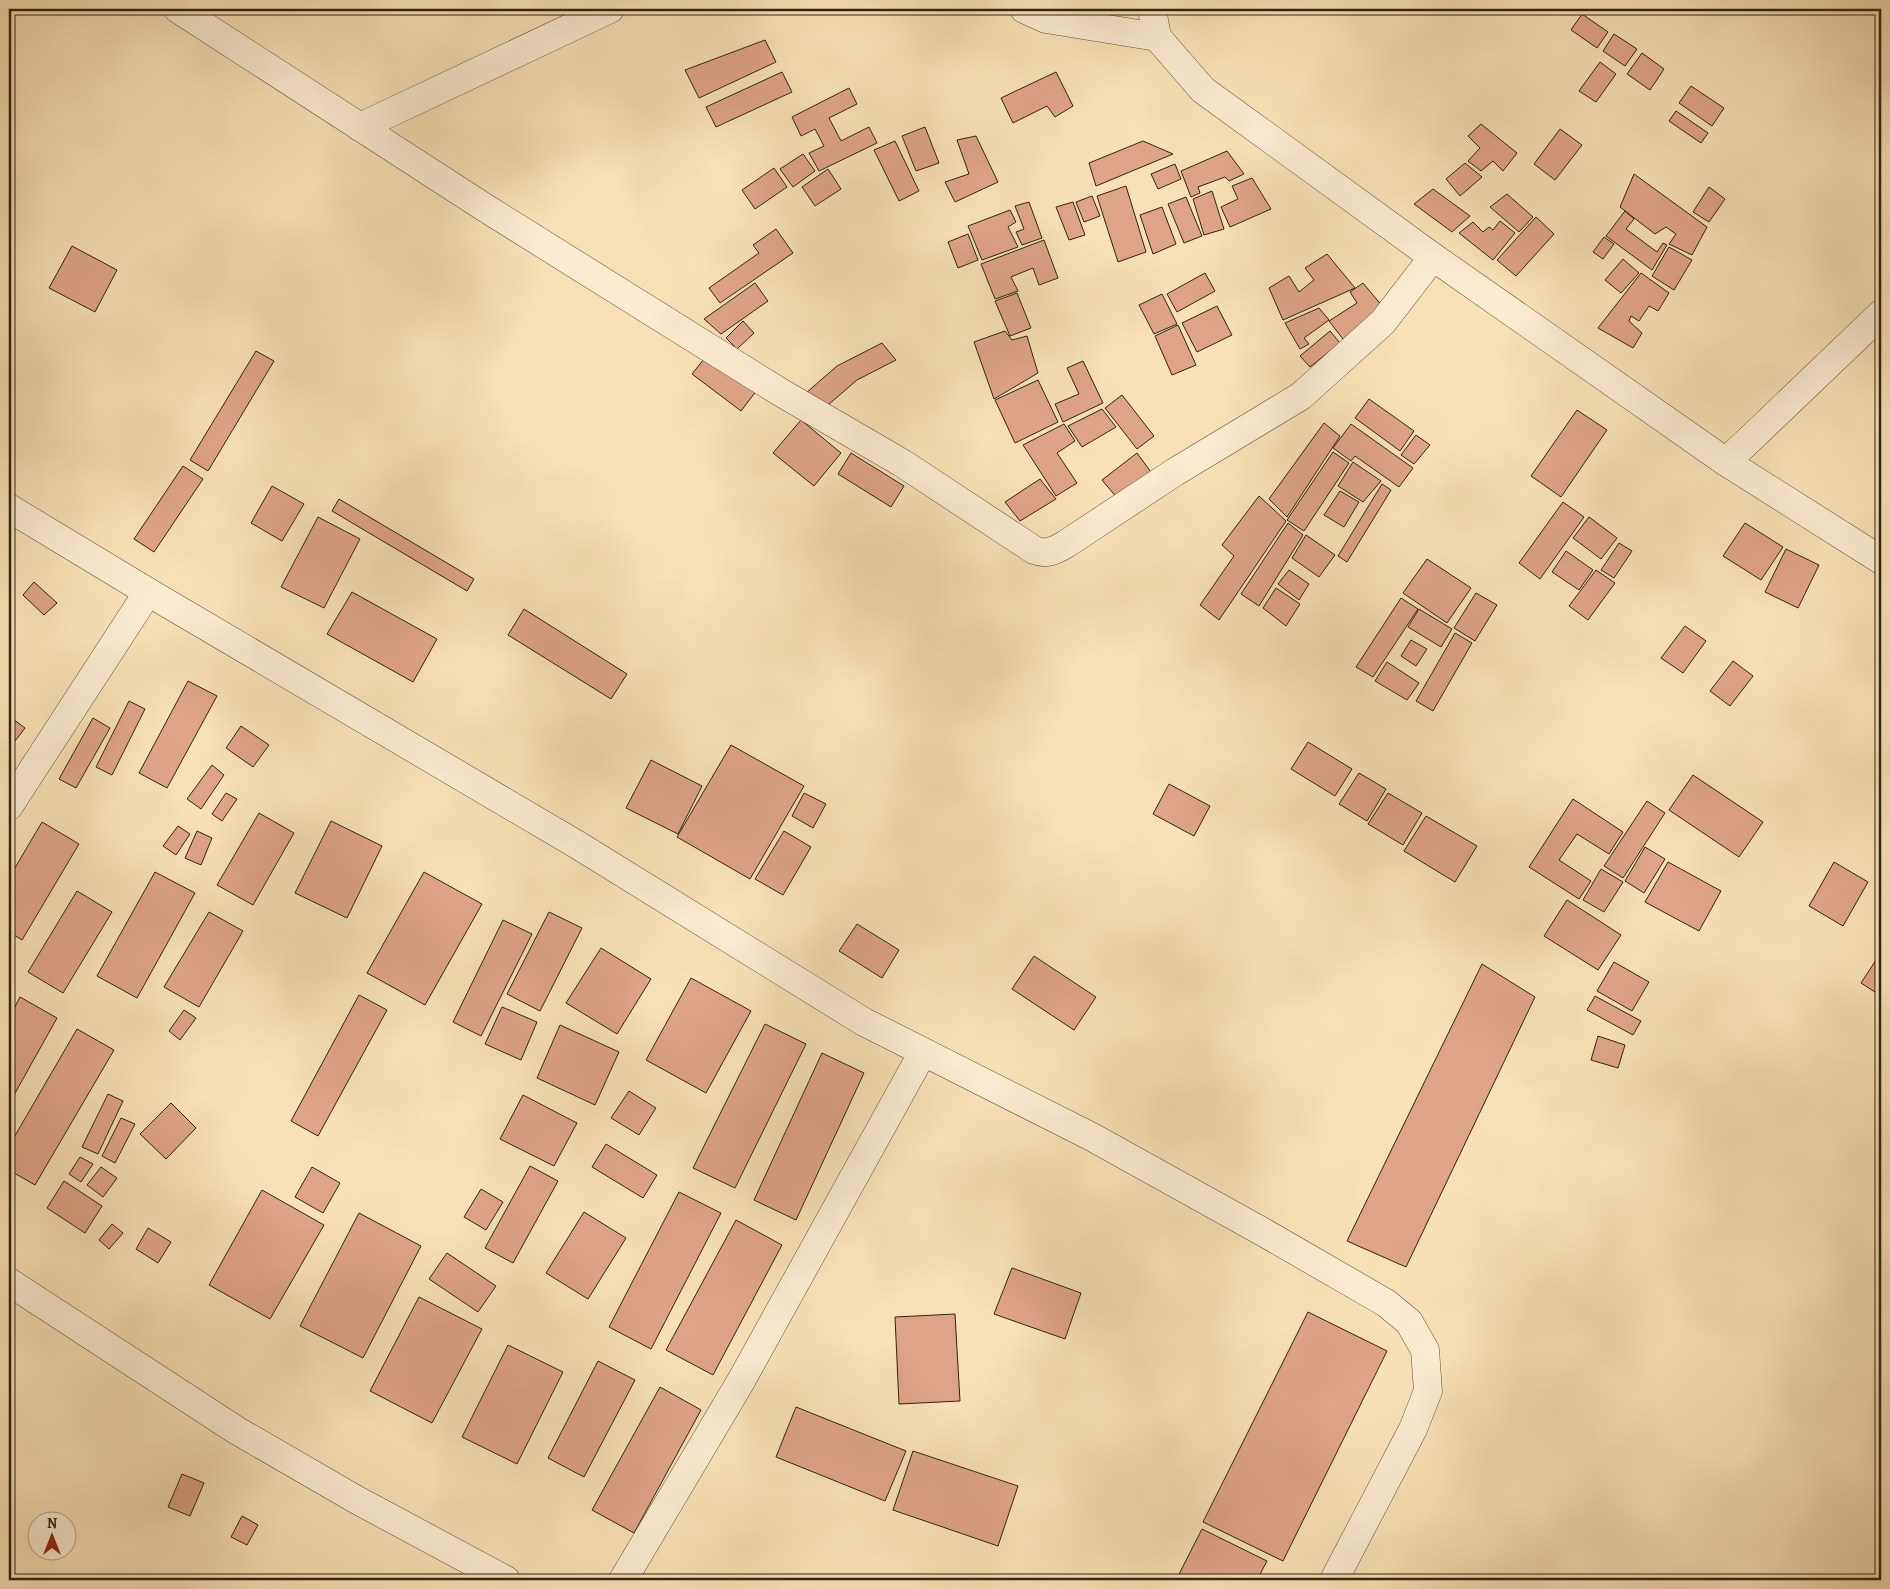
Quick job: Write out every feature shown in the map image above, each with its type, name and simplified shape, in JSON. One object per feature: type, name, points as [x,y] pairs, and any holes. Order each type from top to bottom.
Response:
[{"type":"street","points":[[178,9],[360,127],[780,392],[902,463],[1040,553],[1050,553],[1066,544],[1175,472],[1301,396],[1383,322],[1433,257]]},
{"type":"street","points":[[360,127],[610,9]]},
{"type":"street","points":[[1024,9],[1046,19],[1157,37]]},
{"type":"street","points":[[1152,9],[1157,37],[1204,90],[1433,257],[1726,462],[1881,560]]},
{"type":"street","points":[[1726,462],[1881,314]]},
{"type":"street","points":[[9,508],[576,844],[864,1022],[1092,1137],[1386,1303],[1409,1322],[1425,1350],[1428,1391],[1413,1429],[1334,1580]]},
{"type":"street","points":[[9,806],[148,592]]},
{"type":"street","points":[[623,1580],[741,1381],[923,1052]]},
{"type":"street","points":[[9,1282],[236,1430],[357,1500],[506,1580]]},
{"type":"building","points":[[1582,14],[1608,32],[1597,48],[1571,30]]},
{"type":"building","points":[[1614,34],[1637,49],[1625,66],[1603,51]]},
{"type":"building","points":[[765,40],[776,62],[699,98],[685,70]]},
{"type":"building","points":[[1642,53],[1664,69],[1650,90],[1627,74]]},
{"type":"building","points":[[1600,62],[1616,74],[1596,102],[1579,91]]},
{"type":"building","points":[[782,72],[792,92],[716,127],[706,107]]},
{"type":"building","points":[[1056,72],[1073,106],[1055,117],[1047,106],[1013,123],[1001,98]]},
{"type":"building","points":[[1691,86],[1724,108],[1712,126],[1679,103]]},
{"type":"building","points":[[849,88],[857,104],[829,118],[841,141],[869,127],[877,143],[819,171],[809,153],[824,146],[815,129],[801,136],[792,117]]},
{"type":"building","points":[[1676,111],[1708,133],[1701,143],[1669,121]]},
{"type":"building","points":[[1481,124],[1517,153],[1503,171],[1493,161],[1481,171],[1468,161],[1480,148],[1468,136]]},
{"type":"building","points":[[925,127],[939,163],[916,171],[902,136]]},
{"type":"building","points":[[1560,129],[1582,145],[1555,180],[1534,164]]},
{"type":"building","points":[[976,136],[998,182],[955,202],[945,182],[969,174],[957,140]]},
{"type":"building","points":[[895,141],[919,191],[899,201],[874,150]]},
{"type":"building","points":[[1143,141],[1173,154],[1096,186],[1089,163]]},
{"type":"building","points":[[1227,151],[1244,174],[1229,181],[1225,177],[1198,187],[1200,193],[1191,197],[1181,171]]},
{"type":"building","points":[[803,154],[815,171],[793,187],[780,169]]},
{"type":"building","points":[[1465,163],[1482,177],[1460,196],[1446,179]]},
{"type":"building","points":[[1175,164],[1181,179],[1158,189],[1151,174]]},
{"type":"building","points":[[774,168],[787,187],[755,209],[742,190]]},
{"type":"building","points":[[828,169],[841,189],[815,206],[802,187]]},
{"type":"building","points":[[1634,174],[1707,227],[1692,255],[1669,244],[1676,234],[1666,227],[1655,234],[1620,207]]},
{"type":"building","points":[[1252,178],[1271,209],[1230,227],[1221,207],[1238,199],[1232,186]]},
{"type":"building","points":[[1126,186],[1146,252],[1118,262],[1097,196]]},
{"type":"building","points":[[1709,187],[1725,199],[1709,222],[1693,212]]},
{"type":"building","points":[[1433,189],[1470,216],[1452,232],[1414,204]]},
{"type":"building","points":[[1212,191],[1224,229],[1204,235],[1193,199]]},
{"type":"building","points":[[1507,194],[1533,217],[1519,232],[1490,207]]},
{"type":"building","points":[[1092,196],[1100,216],[1084,222],[1076,202]]},
{"type":"building","points":[[1186,197],[1202,236],[1184,243],[1168,204]]},
{"type":"building","points":[[1029,202],[1042,238],[1022,245],[1016,232],[1024,229],[1015,206]]},
{"type":"building","points":[[1073,202],[1085,235],[1069,240],[1056,207]]},
{"type":"building","points":[[1162,207],[1176,244],[1153,254],[1140,215]]},
{"type":"building","points":[[1010,210],[1016,222],[1008,227],[1018,247],[982,260],[968,226]]},
{"type":"building","points":[[1625,211],[1634,219],[1626,229],[1657,252],[1663,243],[1667,245],[1652,270],[1606,236]]},
{"type":"building","points":[[1536,217],[1554,234],[1516,276],[1497,260]]},
{"type":"building","points":[[1500,221],[1515,233],[1493,260],[1459,233],[1473,222],[1483,232],[1489,227],[1493,230]]},
{"type":"building","points":[[776,229],[793,253],[720,303],[709,288],[759,253],[753,245]]},
{"type":"building","points":[[968,234],[978,260],[958,268],[948,242]]},
{"type":"building","points":[[1604,237],[1614,244],[1603,259],[1593,252]]},
{"type":"building","points":[[1044,240],[1058,278],[1039,285],[1033,268],[1011,277],[1018,291],[995,299],[981,264]]},
{"type":"building","points":[[72,246],[117,270],[95,312],[49,288]]},
{"type":"building","points":[[1669,247],[1692,260],[1674,290],[1652,276]]},
{"type":"building","points":[[1327,254],[1355,288],[1283,320],[1269,288],[1289,276],[1299,292],[1314,280],[1305,268]]},
{"type":"building","points":[[1623,259],[1639,273],[1621,293],[1605,280]]},
{"type":"building","points":[[1205,273],[1215,291],[1177,312],[1167,294]]},
{"type":"building","points":[[1641,273],[1669,293],[1658,311],[1649,306],[1639,321],[1631,316],[1629,321],[1642,333],[1633,348],[1598,328]]},
{"type":"building","points":[[755,283],[768,301],[721,334],[704,319]]},
{"type":"building","points":[[1363,283],[1383,307],[1343,339],[1329,321],[1357,303],[1350,292]]},
{"type":"building","points":[[1017,293],[1031,328],[1010,336],[995,301]]},
{"type":"building","points":[[1162,294],[1177,324],[1154,334],[1139,305]]},
{"type":"building","points":[[1217,306],[1232,335],[1197,352],[1182,323]]},
{"type":"building","points":[[1319,308],[1329,320],[1304,338],[1309,344],[1300,349],[1285,323]]},
{"type":"building","points":[[743,321],[754,333],[737,349],[726,338]]},
{"type":"building","points":[[1178,325],[1196,365],[1172,375],[1155,336]]},
{"type":"building","points":[[1005,331],[1012,340],[1027,336],[1038,373],[994,399],[974,342]]},
{"type":"building","points":[[1330,331],[1340,343],[1310,367],[1300,356]]},
{"type":"building","points":[[882,343],[896,360],[857,380],[828,405],[806,393],[837,366]]},
{"type":"building","points":[[256,351],[274,361],[208,471],[190,460]]},
{"type":"building","points":[[704,359],[757,390],[741,411],[692,374]]},
{"type":"building","points":[[1083,361],[1103,403],[1063,422],[1055,404],[1079,394],[1067,368]]},
{"type":"building","points":[[1038,380],[1058,422],[1015,443],[995,400]]},
{"type":"building","points":[[1122,395],[1154,436],[1137,449],[1105,408]]},
{"type":"building","points":[[1369,399],[1414,431],[1400,451],[1355,418]]},
{"type":"building","points":[[1102,409],[1116,427],[1082,447],[1068,426]]},
{"type":"building","points":[[1577,410],[1607,430],[1561,497],[1531,476]]},
{"type":"building","points":[[801,420],[841,453],[814,486],[773,453]]},
{"type":"building","points":[[1324,423],[1340,436],[1287,517],[1269,499]]},
{"type":"building","points":[[1064,424],[1075,441],[1057,453],[1077,483],[1056,496],[1023,445]]},
{"type":"building","points":[[1351,424],[1413,468],[1399,487],[1355,456],[1351,461],[1333,448]]},
{"type":"building","points":[[1416,435],[1430,445],[1414,464],[1401,455]]},
{"type":"building","points":[[1333,452],[1349,463],[1304,531],[1287,520]]},
{"type":"building","points":[[851,453],[904,486],[891,507],[838,474]]},
{"type":"building","points":[[1137,453],[1151,472],[1118,499],[1102,480]]},
{"type":"building","points":[[1353,462],[1381,481],[1363,502],[1338,486]]},
{"type":"building","points":[[183,466],[203,479],[154,552],[134,539]]},
{"type":"building","points":[[1040,479],[1056,499],[1020,521],[1005,502]]},
{"type":"building","points":[[1382,484],[1391,490],[1347,562],[1338,556]]},
{"type":"building","points":[[272,486],[304,504],[282,541],[251,523]]},
{"type":"building","points":[[1340,491],[1359,502],[1344,527],[1324,515]]},
{"type":"building","points":[[1259,496],[1286,521],[1219,620],[1200,605],[1234,556],[1222,545]]},
{"type":"building","points":[[339,499],[474,579],[467,591],[332,511]]},
{"type":"building","points":[[1563,502],[1584,517],[1540,579],[1519,563]]},
{"type":"building","points":[[318,517],[360,539],[324,608],[281,587]]},
{"type":"building","points":[[1589,517],[1617,538],[1601,559],[1573,538]]},
{"type":"building","points":[[1288,523],[1303,535],[1259,606],[1241,594]]},
{"type":"building","points":[[1745,523],[1783,547],[1761,580],[1723,556]]},
{"type":"building","points":[[1306,535],[1335,555],[1319,577],[1292,558]]},
{"type":"building","points":[[1619,543],[1632,551],[1614,578],[1601,570]]},
{"type":"building","points":[[1786,549],[1819,565],[1798,608],[1765,592]]},
{"type":"building","points":[[1566,551],[1593,570],[1579,590],[1552,572]]},
{"type":"building","points":[[1427,559],[1471,588],[1447,623],[1403,593]]},
{"type":"building","points":[[1289,570],[1309,584],[1299,600],[1278,584]]},
{"type":"building","points":[[1596,570],[1615,583],[1588,620],[1569,606]]},
{"type":"building","points":[[34,582],[57,603],[44,615],[23,595]]},
{"type":"building","points":[[1276,588],[1300,604],[1286,626],[1263,608]]},
{"type":"building","points":[[352,592],[437,639],[413,682],[327,634]]},
{"type":"building","points":[[1476,593],[1497,605],[1475,641],[1454,628]]},
{"type":"building","points":[[1401,598],[1418,609],[1373,677],[1356,667]]},
{"type":"building","points":[[524,609],[627,674],[611,699],[508,635]]},
{"type":"building","points":[[1419,609],[1452,629],[1441,647],[1408,627]]},
{"type":"building","points":[[1685,626],[1706,641],[1683,673],[1661,658]]},
{"type":"building","points":[[1455,633],[1472,643],[1433,711],[1416,701]]},
{"type":"building","points":[[1411,640],[1427,649],[1416,666],[1401,656]]},
{"type":"building","points":[[1733,661],[1753,676],[1730,706],[1710,691]]},
{"type":"building","points":[[1387,662],[1419,683],[1407,700],[1375,681]]},
{"type":"building","points":[[188,681],[217,696],[167,788],[139,773]]},
{"type":"building","points":[[129,701],[145,709],[112,775],[96,767]]},
{"type":"building","points":[[9,716],[25,728],[9,749]]},
{"type":"building","points":[[93,718],[110,728],[76,788],[59,779]]},
{"type":"building","points":[[241,726],[269,745],[253,767],[226,748]]},
{"type":"building","points":[[1308,742],[1352,769],[1335,796],[1291,769]]},
{"type":"building","points":[[731,745],[804,786],[750,879],[677,837]]},
{"type":"building","points":[[651,760],[702,786],[678,834],[626,808]]},
{"type":"building","points":[[212,765],[224,775],[201,809],[187,799]]},
{"type":"building","points":[[1359,773],[1386,789],[1367,821],[1339,804]]},
{"type":"building","points":[[1693,775],[1763,822],[1739,857],[1669,810]]},
{"type":"building","points":[[1169,784],[1210,806],[1194,836],[1153,814]]},
{"type":"building","points":[[226,793],[237,799],[222,821],[212,814]]},
{"type":"building","points":[[804,793],[826,804],[813,828],[792,816]]},
{"type":"building","points":[[1388,793],[1422,813],[1403,845],[1368,824]]},
{"type":"building","points":[[1573,799],[1623,832],[1609,854],[1577,834],[1559,860],[1591,881],[1579,899],[1529,867]]},
{"type":"building","points":[[1647,801],[1665,813],[1623,878],[1604,866]]},
{"type":"building","points":[[259,813],[294,833],[253,905],[217,885]]},
{"type":"building","points":[[1426,816],[1477,846],[1455,882],[1404,851]]},
{"type":"building","points":[[331,821],[382,846],[347,918],[295,893]]},
{"type":"building","points":[[42,822],[79,844],[22,940],[9,932],[9,878]]},
{"type":"building","points":[[178,826],[190,834],[176,855],[163,846]]},
{"type":"building","points":[[197,831],[212,838],[201,865],[185,858]]},
{"type":"building","points":[[784,831],[811,847],[783,895],[755,879]]},
{"type":"building","points":[[1645,847],[1665,859],[1644,893],[1625,881]]},
{"type":"building","points":[[1668,862],[1721,891],[1699,931],[1645,902]]},
{"type":"building","points":[[1834,862],[1868,882],[1843,926],[1809,906]]},
{"type":"building","points":[[1601,869],[1623,882],[1604,912],[1583,900]]},
{"type":"building","points":[[155,872],[195,893],[137,998],[97,976]]},
{"type":"building","points":[[424,872],[482,904],[425,1005],[367,973]]},
{"type":"building","points":[[77,891],[112,912],[63,993],[28,972]]},
{"type":"building","points":[[1567,900],[1621,935],[1598,970],[1544,936]]},
{"type":"building","points":[[209,912],[243,931],[199,1007],[164,987]]},
{"type":"building","points":[[549,912],[582,928],[540,1011],[507,994]]},
{"type":"building","points":[[503,920],[532,934],[481,1036],[453,1022]]},
{"type":"building","points":[[857,924],[899,950],[882,978],[839,951]]},
{"type":"building","points":[[601,948],[651,979],[617,1034],[566,1003]]},
{"type":"building","points":[[1881,955],[1881,996],[1861,983]]},
{"type":"building","points":[[1034,956],[1096,997],[1074,1030],[1012,989]]},
{"type":"building","points":[[1614,962],[1649,982],[1632,1011],[1597,991]]},
{"type":"building","points":[[1482,964],[1535,997],[1406,1267],[1347,1241]]},
{"type":"building","points":[[691,978],[751,1011],[706,1093],[646,1060]]},
{"type":"building","points":[[359,995],[387,1010],[318,1136],[291,1121]]},
{"type":"building","points":[[1595,996],[1641,1021],[1633,1035],[1587,1010]]},
{"type":"building","points":[[20,997],[57,1018],[9,1104],[9,1018]]},
{"type":"building","points":[[502,1007],[537,1022],[521,1060],[485,1044]]},
{"type":"building","points":[[184,1010],[196,1018],[180,1040],[169,1031]]},
{"type":"building","points":[[765,1024],[806,1044],[735,1188],[693,1168]]},
{"type":"building","points":[[560,1025],[619,1052],[595,1105],[537,1078]]},
{"type":"building","points":[[77,1029],[114,1050],[35,1185],[9,1170],[9,1146]]},
{"type":"building","points":[[1598,1036],[1625,1045],[1618,1068],[1591,1060]]},
{"type":"building","points":[[822,1053],[864,1073],[796,1220],[754,1200]]},
{"type":"building","points":[[629,1091],[656,1108],[639,1135],[611,1118]]},
{"type":"building","points":[[108,1094],[123,1101],[98,1154],[82,1147]]},
{"type":"building","points":[[523,1095],[577,1123],[554,1166],[500,1139]]},
{"type":"building","points":[[171,1103],[196,1128],[166,1159],[140,1134]]},
{"type":"building","points":[[121,1118],[135,1124],[115,1163],[102,1156]]},
{"type":"building","points":[[606,1144],[657,1175],[643,1198],[592,1167]]},
{"type":"building","points":[[80,1157],[93,1164],[81,1182],[69,1174]]},
{"type":"building","points":[[530,1166],[558,1181],[513,1263],[485,1248]]},
{"type":"building","points":[[101,1167],[117,1178],[103,1197],[87,1185]]},
{"type":"building","points":[[312,1167],[340,1183],[323,1213],[295,1197]]},
{"type":"building","points":[[64,1181],[102,1206],[85,1233],[47,1208]]},
{"type":"building","points":[[481,1189],[503,1202],[486,1230],[464,1217]]},
{"type":"building","points":[[262,1190],[324,1225],[270,1319],[209,1285]]},
{"type":"building","points":[[679,1192],[721,1213],[651,1349],[609,1327]]},
{"type":"building","points":[[584,1212],[626,1238],[588,1299],[546,1273]]},
{"type":"building","points":[[359,1213],[421,1246],[363,1358],[300,1326]]},
{"type":"building","points":[[736,1220],[782,1245],[713,1375],[666,1350]]},
{"type":"building","points":[[112,1224],[123,1233],[109,1249],[99,1240]]},
{"type":"building","points":[[148,1228],[171,1242],[158,1263],[136,1249]]},
{"type":"building","points":[[447,1253],[496,1286],[478,1312],[429,1279]]},
{"type":"building","points":[[1012,1268],[1081,1293],[1065,1339],[994,1314]]},
{"type":"building","points":[[419,1297],[482,1329],[432,1423],[370,1391]]},
{"type":"building","points":[[1308,1312],[1387,1351],[1283,1561],[1203,1522]]},
{"type":"building","points":[[955,1314],[960,1401],[899,1404],[895,1317]]},
{"type":"building","points":[[508,1345],[563,1372],[517,1464],[462,1437]]},
{"type":"building","points":[[598,1361],[635,1380],[584,1477],[548,1458]]},
{"type":"building","points":[[660,1387],[701,1410],[634,1533],[592,1510]]},
{"type":"building","points":[[796,1407],[906,1451],[885,1501],[776,1457]]},
{"type":"building","points":[[913,1451],[1018,1486],[998,1546],[893,1510]]},
{"type":"building","points":[[182,1474],[204,1483],[190,1516],[168,1507]]},
{"type":"building","points":[[242,1516],[258,1525],[247,1545],[231,1537]]},
{"type":"building","points":[[1202,1529],[1267,1561],[1257,1580],[1176,1580]]}]
